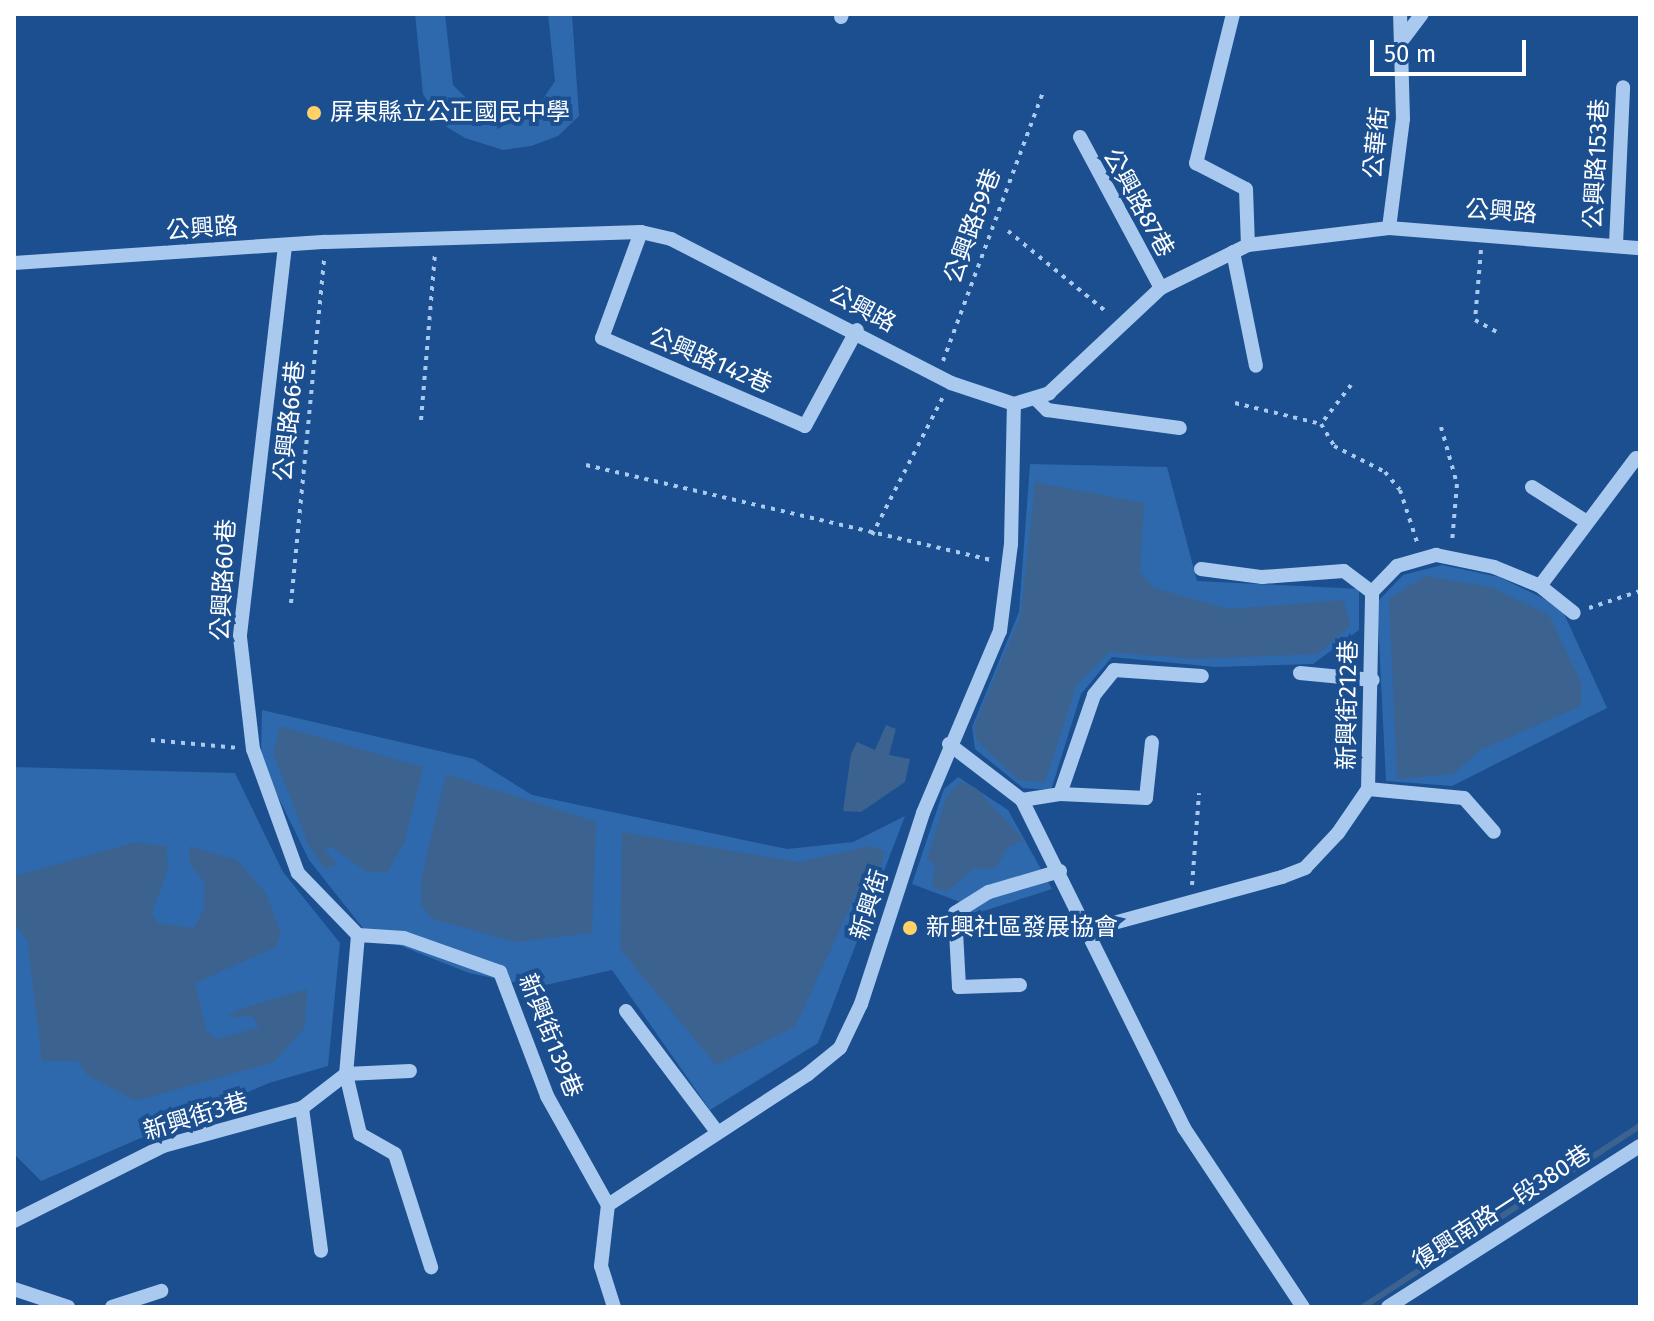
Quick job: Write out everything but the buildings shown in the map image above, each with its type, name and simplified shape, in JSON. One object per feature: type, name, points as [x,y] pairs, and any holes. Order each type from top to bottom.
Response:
[{"type":"street","points":[[1233,14],[1196,163],[1246,189],[1248,245]]},
{"type":"street","name":"公華街","points":[[1389,228],[1403,119],[1400,14]]},
{"type":"street","points":[[1403,39],[1422,14]]},
{"type":"street","name":"公興路153巷","points":[[1616,244],[1623,87]]},
{"type":"street","name":"公興路87巷","points":[[1080,137],[1161,288]]},
{"type":"street","name":"公興路","points":[[1036,399],[1119,322],[1161,288],[1248,245],[1389,228],[1483,232],[1640,248]]},
{"type":"street","name":"公興路","points":[[14,263],[326,242],[641,232],[671,239],[857,330],[944,379],[1014,404]]},
{"type":"street","name":"公興路142巷","points":[[641,232],[602,338],[805,426],[857,330]]},
{"type":"street","name":"公興路60巷","points":[[285,246],[245,552],[240,637],[253,749],[298,873],[358,935]]},
{"type":"street","points":[[1233,252],[1256,366]]},
{"type":"street","points":[[1014,404],[1036,399],[1047,410],[1180,428]]},
{"type":"street","name":"新興街","points":[[608,1205],[715,1129],[840,1048],[949,744],[1000,631],[1010,563],[1014,404]]},
{"type":"street","points":[[1540,586],[1636,458]]},
{"type":"street","points":[[1532,487],[1587,522]]},
{"type":"street","points":[[1201,569],[1262,577],[1344,571],[1372,592],[1397,566],[1422,559],[1451,558],[1540,586],[1574,613]]},
{"type":"street","name":"新興街212巷","points":[[1088,930],[1305,868],[1368,789],[1373,680],[1372,592]]},
{"type":"street","points":[[1060,794],[1094,695],[1114,670],[1202,676]]},
{"type":"street","points":[[1300,673],[1373,680]]},
{"type":"street","points":[[1022,800],[1060,794],[1146,798],[1152,742]]},
{"type":"street","points":[[949,744],[1022,800],[1060,871],[1184,1128],[1303,1307]]},
{"type":"street","points":[[1368,789],[1464,798],[1494,832]]},
{"type":"street","points":[[1020,985],[959,987],[955,913],[989,892],[1060,871]]},
{"type":"street","points":[[358,935],[346,1074],[360,1134],[395,1154],[431,1267]]},
{"type":"street","name":"新興街139巷","points":[[358,935],[404,938],[500,972],[547,1096],[608,1205]]},
{"type":"street","points":[[626,1011],[715,1129]]},
{"type":"street","points":[[346,1074],[410,1071]]},
{"type":"street","name":"新興街3巷","points":[[14,1221],[163,1146],[302,1108],[346,1074]]},
{"type":"street","points":[[302,1108],[321,1251]]},
{"type":"street","name":"復興南路一段380巷","points":[[1388,1307],[1640,1146]]},
{"type":"street","points":[[608,1205],[601,1266],[614,1307]]},
{"type":"street","points":[[14,1289],[68,1307]]},
{"type":"street","points":[[112,1307],[161,1291]]},
{"type":"path","name":"公興路59巷","points":[[872,535],[944,379],[1044,90]]},
{"type":"path","points":[[1008,231],[1119,322]]},
{"type":"path","points":[[1483,232],[1475,320],[1497,332]]},
{"type":"path","points":[[421,420],[437,237]]},
{"type":"path","name":"公興路66巷","points":[[291,603],[326,242]]},
{"type":"path","points":[[1321,424],[1351,385]]},
{"type":"path","points":[[1235,403],[1321,424],[1334,446],[1385,472],[1400,490],[1422,559]]},
{"type":"path","points":[[1441,427],[1457,484],[1451,558]]},
{"type":"path","points":[[586,465],[872,535],[1010,563]]},
{"type":"path","points":[[1574,613],[1640,591]]},
{"type":"path","points":[[151,740],[253,749]]},
{"type":"path","points":[[1191,899],[1199,793]]},
{"type":"shaded area","points":[[415,14],[445,14],[453,85],[474,106],[508,118],[543,99],[555,81],[548,14],[572,14],[579,116],[558,136],[531,146],[503,150],[465,138],[440,123],[423,94]]},
{"type":"shaded area","points":[[1030,464],[1167,467],[1197,581],[1359,589],[1359,630],[1313,664],[1215,667],[1112,657],[1081,694],[1051,790],[1023,788],[975,749],[972,727],[1019,612]]},
{"type":"shaded area","points":[[1035,482],[1144,503],[1140,572],[1154,588],[1228,609],[1344,600],[1350,626],[1318,654],[1195,659],[1109,652],[1076,686],[1045,782],[1018,780],[977,741],[974,727],[1021,615]]},
{"type":"shaded area","points":[[1442,565],[1499,577],[1561,607],[1607,708],[1452,786],[1386,781],[1377,602],[1403,575]]},
{"type":"shaded area","points":[[1425,576],[1491,587],[1549,615],[1581,682],[1581,706],[1480,750],[1453,774],[1397,779],[1389,599]]},
{"type":"shaded area","points":[[262,710],[474,759],[532,795],[787,849],[853,842],[905,816],[818,1043],[710,1110],[612,970],[537,987],[469,973],[366,932],[309,860],[261,762]]},
{"type":"shaded area","points":[[886,725],[896,729],[889,755],[910,759],[905,782],[861,812],[843,811],[851,754],[857,742],[875,750]]},
{"type":"shaded area","points":[[280,726],[423,767],[405,841],[388,872],[367,872],[330,846],[325,850],[338,864],[325,869],[309,846],[273,753]]},
{"type":"shaded area","points":[[14,767],[235,773],[283,872],[340,943],[328,1066],[269,1083],[41,1181],[14,1154]]},
{"type":"shaded area","points":[[446,774],[596,822],[592,933],[516,942],[432,919],[421,904],[422,875]]},
{"type":"shaded area","points":[[958,777],[1008,810],[1052,889],[971,915],[960,902],[912,884],[944,789]]},
{"type":"shaded area","points":[[960,782],[976,788],[1024,840],[1008,847],[996,868],[973,869],[947,892],[932,886],[935,864],[927,860],[946,797]]},
{"type":"shaded area","points":[[622,832],[798,862],[871,846],[885,851],[873,890],[860,886],[795,1027],[716,1065],[620,949]]},
{"type":"shaded area","points":[[136,842],[166,846],[168,869],[152,913],[158,923],[194,928],[204,908],[204,881],[190,865],[189,846],[237,860],[266,894],[281,933],[276,947],[195,983],[207,1031],[217,1039],[259,1027],[252,1016],[226,1017],[240,1009],[307,989],[305,1027],[274,1062],[136,1101],[88,1076],[78,1061],[42,1061],[27,940],[14,923],[14,876]]},
{"type":"waterway","points":[[1363,1307],[1640,1126]]},
{"type":"place","name":"屏東縣立公正國民中學","points":[[314,113]]},
{"type":"place","name":"新興社區發展協會","points":[[910,928]]}]
